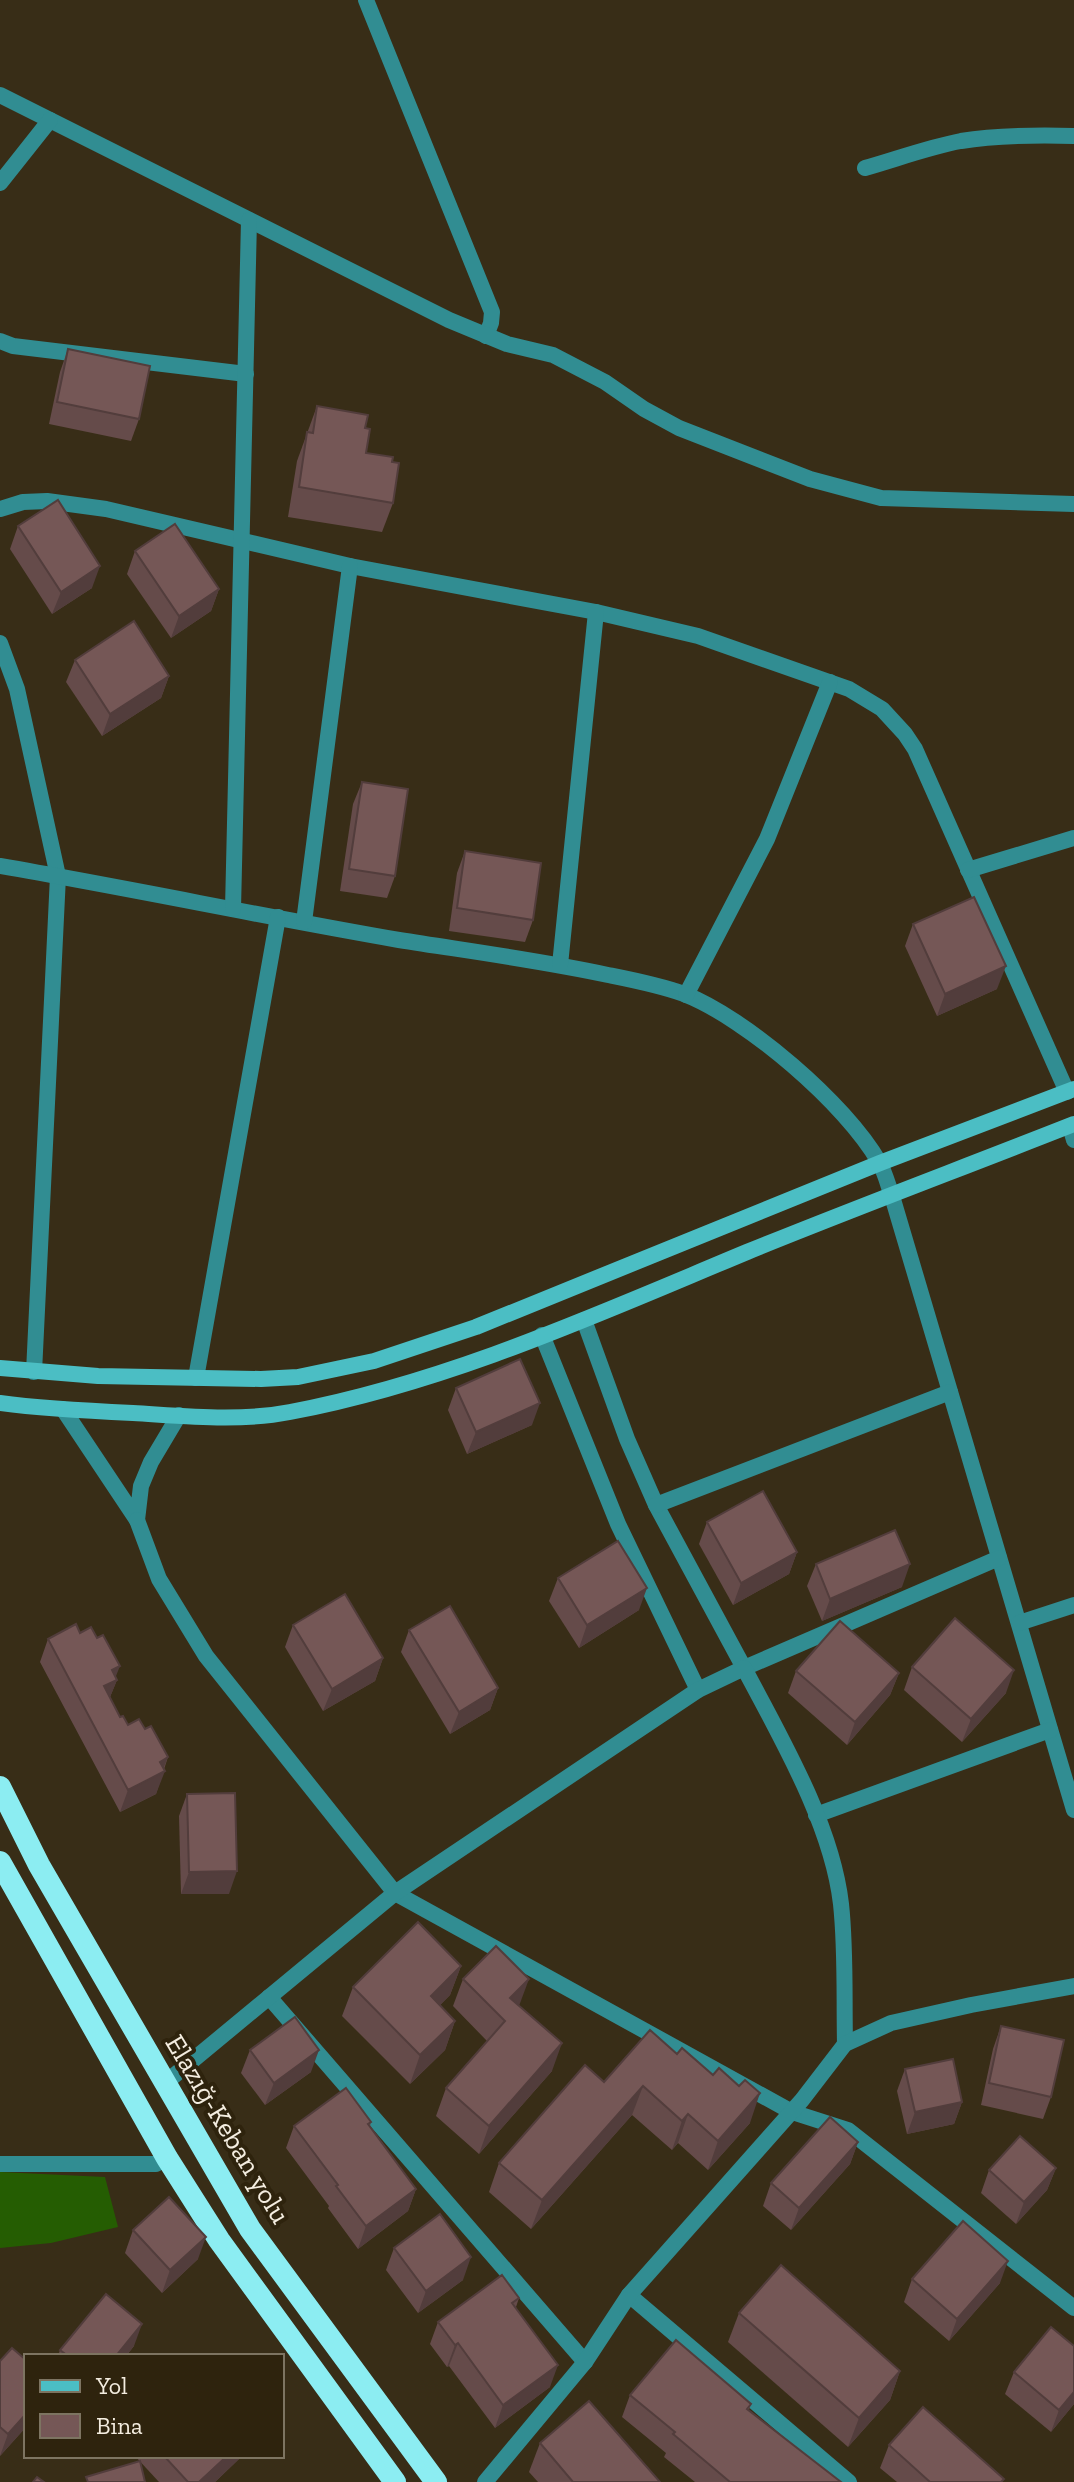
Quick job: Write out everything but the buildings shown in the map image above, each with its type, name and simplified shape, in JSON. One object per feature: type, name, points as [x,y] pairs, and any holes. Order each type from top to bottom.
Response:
[{"type":"highway","name":"Elazığ-Keban yolu","points":[[0,1787],[39,1865],[250,2229],[436,2482]]},
{"type":"highway","points":[[0,1862],[167,2158],[219,2240],[395,2482]]},
{"type":"main road","points":[[0,1368],[196,1378],[298,1377],[374,1361],[476,1327],[880,1163],[1070,1090]]},
{"type":"main road","points":[[0,1403],[63,1409],[235,1416],[288,1412],[429,1377],[584,1320],[837,1215],[1073,1130]]},
{"type":"street","points":[[366,0],[492,312],[486,336]]},
{"type":"street","points":[[0,95],[486,336],[518,348],[553,355],[605,382],[679,428],[810,479],[881,498],[1074,504]]},
{"type":"street","points":[[0,183],[50,120]]},
{"type":"street","points":[[865,168],[958,142],[1039,135],[1074,136]]},
{"type":"street","points":[[233,909],[249,220]]},
{"type":"street","points":[[0,341],[13,346],[246,374]]},
{"type":"street","points":[[0,509],[23,502],[47,501],[106,509],[350,566],[596,612],[698,636],[867,698],[882,709],[915,749],[1070,1090]]},
{"type":"street","points":[[304,922],[350,566]]},
{"type":"street","points":[[560,965],[596,612]]},
{"type":"street","points":[[0,643],[17,689],[58,876],[34,1372]]},
{"type":"street","points":[[686,995],[767,839],[830,682]]},
{"type":"street","points":[[968,870],[1074,838]]},
{"type":"street","points":[[0,866],[653,984],[686,995],[735,1022],[771,1048],[828,1099],[880,1163],[1050,1730],[1070,1784],[1074,1810]]},
{"type":"street","points":[[196,1378],[278,917]]},
{"type":"street","points":[[584,1320],[627,1439],[656,1505],[788,1750],[816,1815],[833,1863],[841,1903],[845,2044]]},
{"type":"street","points":[[542,1335],[618,1524],[698,1690]]},
{"type":"street","points":[[656,1505],[950,1392]]},
{"type":"street","points":[[63,1409],[137,1520],[159,1579],[206,1656],[395,1893],[792,2112],[848,2130],[1074,2308]]},
{"type":"street","points":[[137,1520],[141,1486],[151,1462],[179,1415]]},
{"type":"street","points":[[164,2084],[395,1893],[698,1690],[999,1558]]},
{"type":"street","points":[[1019,1623],[1074,1605]]},
{"type":"street","points":[[816,1815],[1050,1730]]},
{"type":"street","points":[[485,2482],[585,2362],[629,2295],[792,2112],[845,2044],[891,2023],[1074,1986]]},
{"type":"street","points":[[269,1997],[585,2362]]},
{"type":"street","points":[[0,2164],[156,2164],[167,2158]]},
{"type":"street","points":[[629,2295],[849,2482]]},
{"type":"green space","points":[[0,2172],[105,2177],[118,2227],[51,2243],[0,2248]]}]
